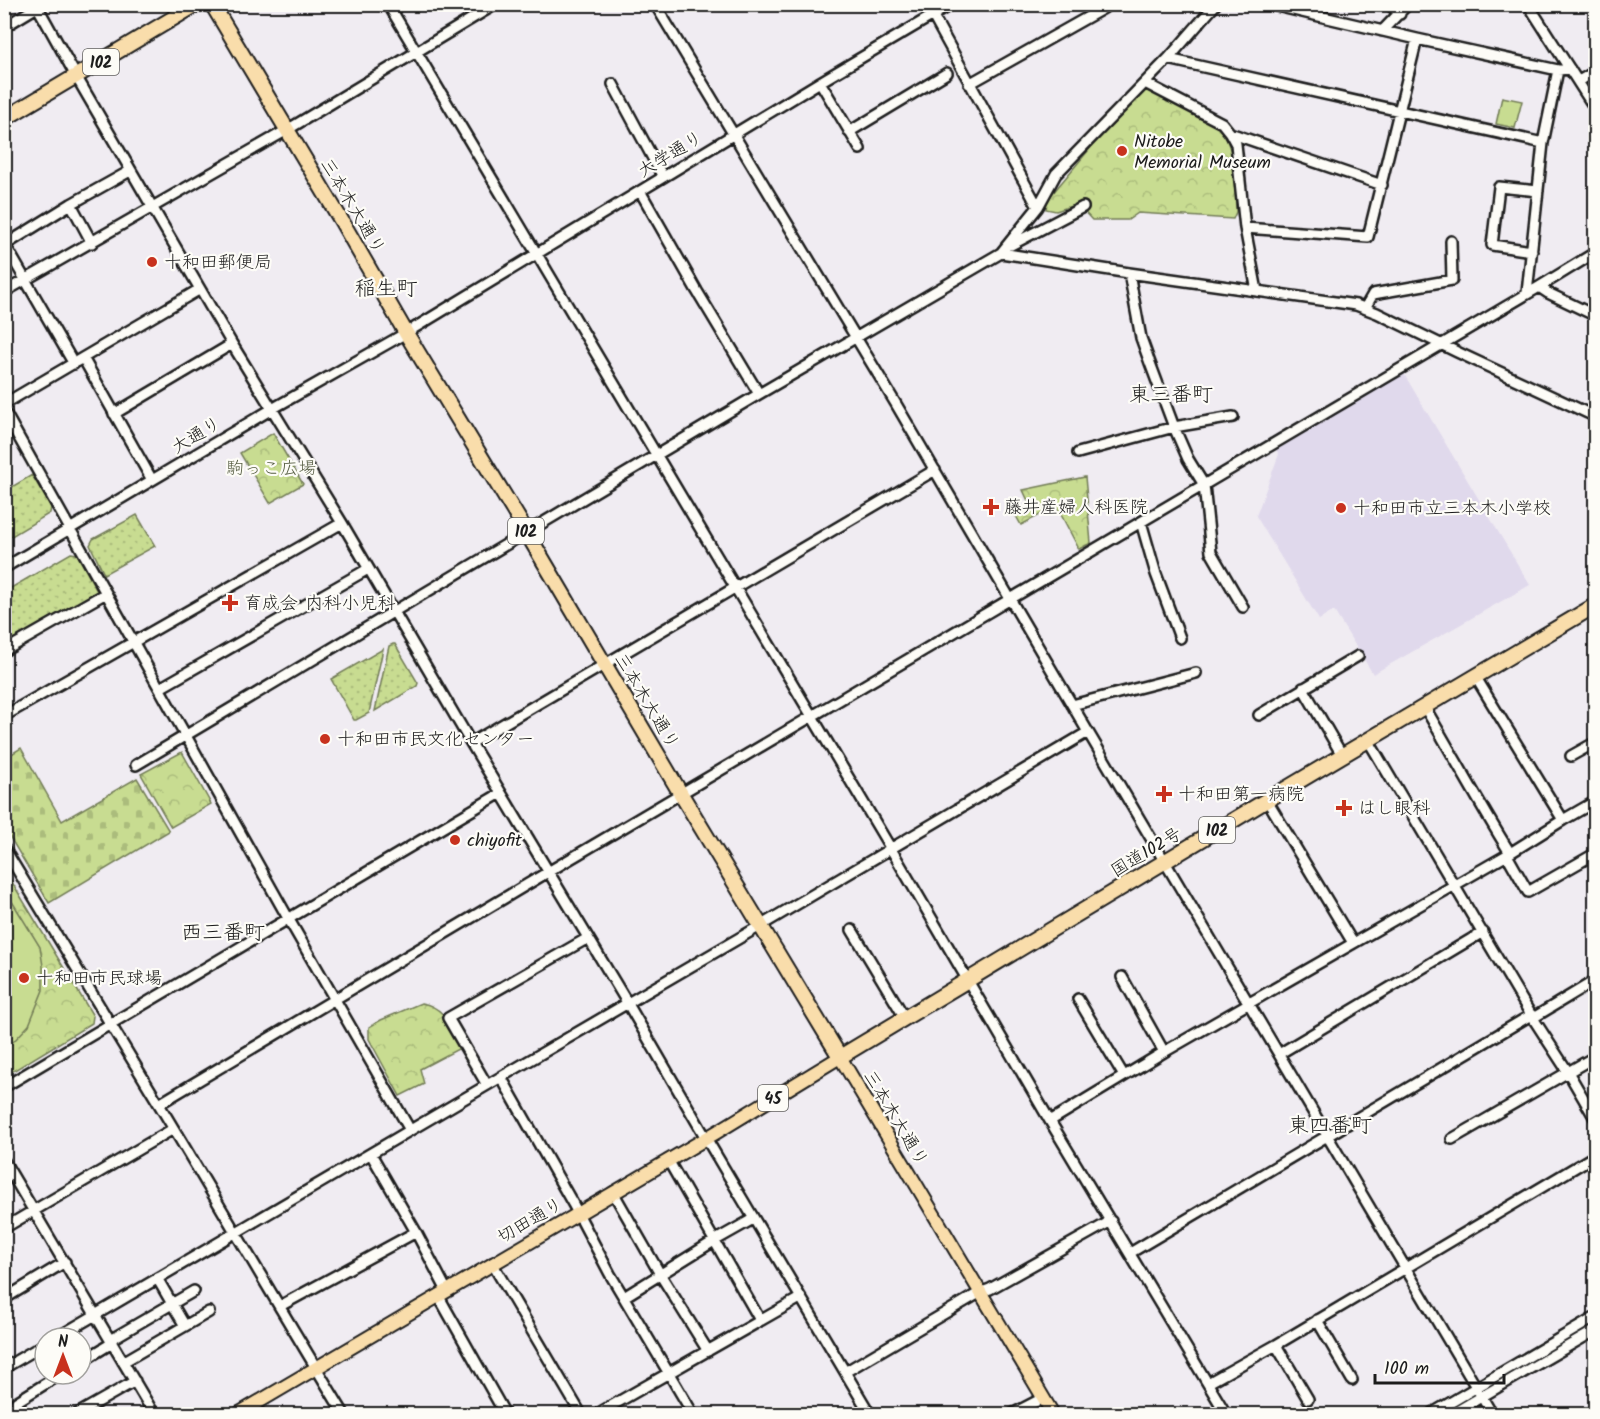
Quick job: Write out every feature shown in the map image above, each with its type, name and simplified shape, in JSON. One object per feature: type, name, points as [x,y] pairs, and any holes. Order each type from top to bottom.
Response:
[{"type":"highway","name":"102","points":[[4,119],[197,4]]},
{"type":"highway","name":"三本木大通り","points":[[212,4],[406,333],[840,1057]]},
{"type":"highway","name":"国道102号","points":[[840,1057],[1596,605]]},
{"type":"main road","name":"切田通り","points":[[238,1414],[840,1057]]},
{"type":"main road","name":"三本木大通り","points":[[840,1057],[1053,1414]]},
{"type":"street","points":[[388,4],[1226,1414]]},
{"type":"street","points":[[4,292],[287,130],[496,4]]},
{"type":"street","points":[[655,4],[935,470],[1492,1414]]},
{"type":"street","name":"大学通り","points":[[406,333],[952,4]]},
{"type":"street","points":[[1003,250],[1038,207],[1056,174],[1168,59],[1216,4]]},
{"type":"street","points":[[1268,4],[1382,32],[1558,70],[1570,69]]},
{"type":"street","points":[[1389,4],[1400,14]]},
{"type":"street","points":[[1382,32],[1408,4]]},
{"type":"street","points":[[1528,4],[1596,110]]},
{"type":"street","points":[[4,27],[36,6],[231,344],[342,523],[868,1411],[855,1414]]},
{"type":"street","points":[[969,84],[1104,8]]},
{"type":"street","points":[[933,16],[1038,207]]},
{"type":"street","points":[[1245,228],[1368,237],[1417,39]]},
{"type":"street","points":[[1168,59],[1543,143]]},
{"type":"street","points":[[1527,293],[1543,143],[1558,70]]},
{"type":"street","points":[[1579,81],[1596,71]]},
{"type":"street","points":[[849,132],[947,73]]},
{"type":"street","points":[[820,82],[860,149]]},
{"type":"street","points":[[1145,83],[1222,123],[1236,144],[1245,228],[1257,291]]},
{"type":"street","points":[[613,84],[663,177]]},
{"type":"street","points":[[1230,133],[1382,185]]},
{"type":"street","points":[[74,364],[5,244],[130,171]]},
{"type":"street","points":[[1532,251],[1492,245],[1499,187],[1538,191]]},
{"type":"street","points":[[640,190],[759,394]]},
{"type":"street","points":[[71,204],[92,243]]},
{"type":"street","points":[[136,765],[1003,250],[1083,207]]},
{"type":"street","points":[[1365,308],[1373,294],[1452,280],[1451,241]]},
{"type":"street","points":[[1003,250],[1129,273],[1356,305],[1596,417]]},
{"type":"street","points":[[159,1104],[1596,252]]},
{"type":"street","points":[[1129,273],[1141,338],[1174,427],[1188,459],[1204,485],[1211,552],[1243,607]]},
{"type":"street","points":[[1539,287],[1548,294],[1596,316]]},
{"type":"street","points":[[4,404],[200,289]]},
{"type":"street","name":"大通り","points":[[4,568],[272,409],[406,333]]},
{"type":"street","points":[[114,414],[231,344]]},
{"type":"street","points":[[83,358],[152,480]]},
{"type":"street","points":[[4,411],[288,918],[410,1130]]},
{"type":"street","points":[[1078,453],[1174,427],[1233,417]]},
{"type":"street","points":[[471,743],[935,470]]},
{"type":"street","points":[[1141,522],[1155,574],[1180,638]]},
{"type":"street","points":[[4,716],[342,523]]},
{"type":"street","points":[[160,688],[368,569]]},
{"type":"street","points":[[4,651],[106,593]]},
{"type":"street","points":[[1258,715],[1358,656]]},
{"type":"street","points":[[1072,705],[1196,673]]},
{"type":"street","points":[[1475,676],[1563,820]]},
{"type":"street","points":[[1303,688],[1342,755]]},
{"type":"street","points":[[1424,706],[1466,777],[1528,892],[1591,856]]},
{"type":"street","points":[[76,1326],[1088,732]]},
{"type":"street","points":[[1368,740],[1596,1120]]},
{"type":"street","points":[[1571,756],[1596,742]]},
{"type":"street","points":[[4,1087],[501,793]]},
{"type":"street","points":[[1268,800],[1353,943]]},
{"type":"street","points":[[1050,1121],[1593,802],[1596,814]]},
{"type":"street","points":[[4,848],[344,1414]]},
{"type":"street","points":[[852,930],[905,1018]]},
{"type":"street","points":[[1279,1054],[1483,932]]},
{"type":"street","points":[[487,1085],[448,1018],[588,938]]},
{"type":"street","points":[[1122,977],[1164,1052]]},
{"type":"street","points":[[1130,1253],[1596,980]]},
{"type":"street","points":[[1077,999],[1124,1076]]},
{"type":"street","points":[[1452,1139],[1596,1056]]},
{"type":"street","points":[[501,1077],[610,1274],[693,1414]]},
{"type":"street","points":[[4,1228],[173,1129]]},
{"type":"street","points":[[371,1154],[416,1232],[443,1294],[505,1414]]},
{"type":"street","points":[[1208,1383],[1596,1155]]},
{"type":"street","points":[[668,1160],[760,1320]]},
{"type":"street","points":[[4,1161],[154,1414]]},
{"type":"street","points":[[613,1192],[708,1351]]},
{"type":"street","points":[[624,1297],[753,1219]]},
{"type":"street","points":[[845,1372],[979,1293],[1111,1221]]},
{"type":"street","points":[[280,1306],[416,1232]]},
{"type":"street","points":[[4,1299],[65,1262]]},
{"type":"street","points":[[492,1263],[581,1414]]},
{"type":"street","points":[[157,1278],[185,1326]]},
{"type":"street","points":[[93,1354],[194,1291]]},
{"type":"street","points":[[597,1414],[800,1298]]},
{"type":"street","points":[[123,1362],[209,1311]]},
{"type":"street","points":[[1431,1414],[1596,1317]]},
{"type":"street","points":[[1317,1320],[1352,1380]]},
{"type":"street","points":[[1452,1414],[1596,1330]]},
{"type":"street","points":[[1276,1345],[1308,1399]]},
{"type":"street","points":[[4,1368],[33,1351]]},
{"type":"street","points":[[78,1414],[135,1381]]},
{"type":"street","points":[[16,1402],[42,1386]]},
{"type":"street","points":[[1012,1414],[1043,1398]]},
{"type":"shaded area","name":"十和田市立三本木小学校","points":[[1404,374],[1530,585],[1373,674],[1334,611],[1319,620],[1256,516],[1279,454],[1276,450]]},
{"type":"green space","points":[[1148,87],[1178,95],[1205,108],[1225,135],[1234,160],[1236,212],[1233,219],[1138,213],[1128,220],[1092,220],[1077,204],[1056,211],[1046,209],[1052,194],[1093,145]]},
{"type":"green space","points":[[1502,97],[1522,101],[1515,128],[1496,124]]},
{"type":"green space","name":"駒っこ広場","points":[[273,433],[303,484],[270,503],[240,453]]},
{"type":"green space","points":[[32,475],[51,507],[50,513],[5,540],[5,491]]},
{"type":"green space","points":[[1085,477],[1091,543],[1079,549],[1055,507],[1021,525],[1015,514],[1031,507],[1023,490]]},
{"type":"green space","points":[[137,515],[155,546],[104,574],[90,545],[93,539]]},
{"type":"green space","points":[[71,553],[77,554],[99,595],[5,646],[4,592]]},
{"type":"green space","points":[[393,644],[418,683],[417,686],[375,711],[389,646]]},
{"type":"green space","points":[[383,649],[369,713],[354,720],[331,679]]},
{"type":"green space","points":[[21,748],[62,821],[137,778],[169,831],[49,903],[5,829],[5,758]]},
{"type":"green space","points":[[182,752],[211,804],[171,827],[141,774]]},
{"type":"green space","points":[[4,869],[93,1016],[92,1023],[5,1076]]},
{"type":"green space","name":"十和田市民球場","points":[[5,890],[40,947],[43,990],[29,1025],[5,1048]]},
{"type":"green space","points":[[421,1003],[442,1013],[462,1047],[420,1069],[424,1084],[400,1096],[369,1039],[369,1027]]},
{"type":"place","name":"Nitobe Memorial Museum","points":[[1122,151]]},
{"type":"place","name":"十和田郵便局","points":[[152,262]]},
{"type":"place","name":"藤井産婦人科医院","points":[[991,507]]},
{"type":"place","name":"十和田市立三本木小学校","points":[[1341,508]]},
{"type":"place","name":"育成会 内科小児科","points":[[230,603]]},
{"type":"place","name":"十和田市民文化センター","points":[[325,739]]},
{"type":"place","name":"十和田第一病院","points":[[1164,794]]},
{"type":"place","name":"はし眼科","points":[[1344,808]]},
{"type":"place","name":"chiyofit","points":[[455,840]]},
{"type":"place","name":"十和田市民球場","points":[[24,978]]},
{"type":"district","name":"稲生町","points":[[386,288]]},
{"type":"district","name":"東三番町","points":[[1171,394]]},
{"type":"district","name":"西三番町","points":[[223,932]]},
{"type":"district","name":"東四番町","points":[[1330,1125]]}]
